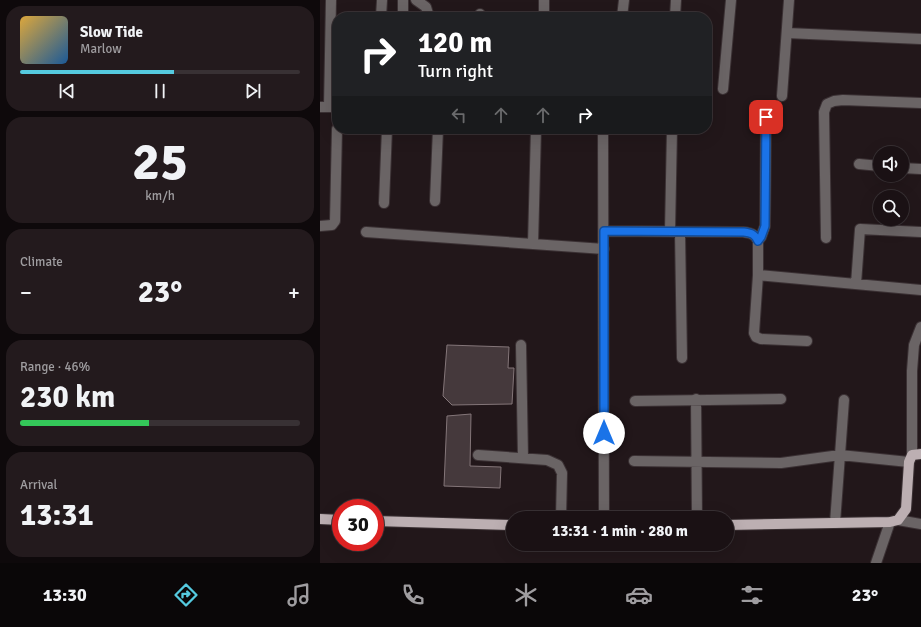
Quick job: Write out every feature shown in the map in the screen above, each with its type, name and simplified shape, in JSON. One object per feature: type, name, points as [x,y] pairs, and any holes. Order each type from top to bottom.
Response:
[{"type":"main road","points":[[734,525],[894,521],[906,509],[914,457]]},
{"type":"main road","points":[[320,519],[332,520]]},
{"type":"main road","points":[[384,521],[506,525]]},
{"type":"street","points":[[329,107],[331,0]]},
{"type":"street","points":[[381,12],[382,0]]},
{"type":"street","points":[[402,0],[403,12]]},
{"type":"street","points":[[416,0],[426,7],[428,12]]},
{"type":"street","points":[[544,0],[544,12]]},
{"type":"street","points":[[623,12],[624,0]]},
{"type":"street","points":[[675,12],[676,0]]},
{"type":"street","points":[[723,89],[730,0]]},
{"type":"street","points":[[782,96],[789,0]]},
{"type":"street","points":[[787,33],[921,40]]},
{"type":"street","points":[[826,238],[824,112],[827,104],[834,101],[843,100],[921,103]]},
{"type":"street","points":[[758,241],[765,226],[766,117]]},
{"type":"street","points":[[320,226],[332,225],[335,221],[337,134]]},
{"type":"street","points":[[384,203],[387,134]]},
{"type":"street","points":[[435,201],[438,134]]},
{"type":"street","points":[[533,244],[536,134]]},
{"type":"street","points":[[603,134],[604,511]]},
{"type":"street","points":[[672,134],[675,232],[682,358]]},
{"type":"street","points":[[859,164],[873,165]]},
{"type":"street","points":[[909,168],[921,169]]},
{"type":"street","points":[[856,284],[860,229],[921,232]]},
{"type":"street","points":[[604,231],[752,233],[758,241],[758,275],[754,333],[756,337],[761,339],[807,341]]},
{"type":"street","points":[[366,232],[604,249]]},
{"type":"street","points":[[758,275],[921,290]]},
{"type":"street","points":[[634,461],[782,463],[840,455],[914,457],[912,371],[914,345],[921,326]]},
{"type":"street","points":[[521,345],[523,458]]},
{"type":"street","points":[[696,399],[698,462],[697,511]]},
{"type":"street","points":[[635,401],[781,399]]},
{"type":"street","points":[[835,523],[844,400]]},
{"type":"street","points":[[478,455],[547,460],[558,465],[562,473],[562,511]]},
{"type":"street","points":[[876,563],[894,521],[921,524]]},
{"type":"building","points":[[447,345],[509,347],[508,368],[514,368],[512,404],[452,405],[443,396]]},
{"type":"building","points":[[471,414],[470,466],[501,467],[500,488],[444,486],[447,416]]},
{"type":"route","points":[[604,433],[604,231],[744,232],[752,233],[758,241],[765,226],[766,117]]}]
